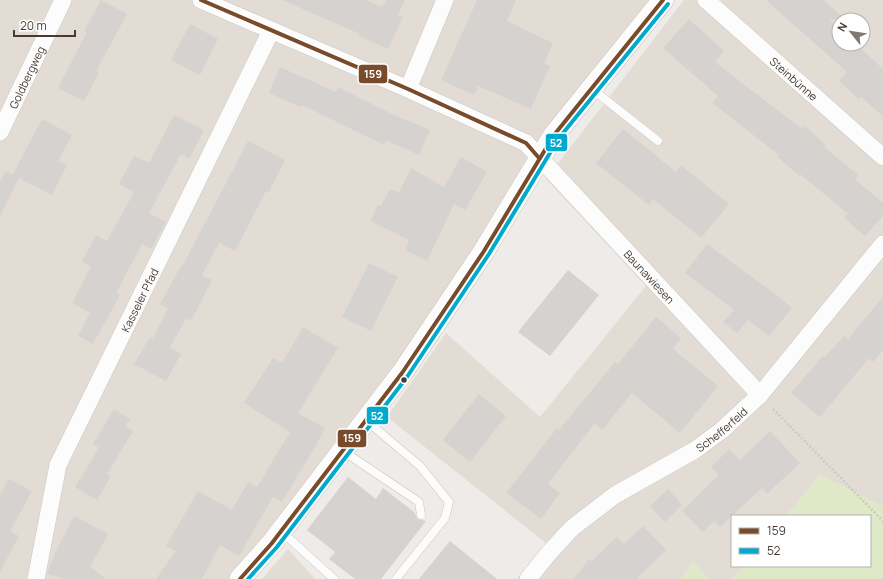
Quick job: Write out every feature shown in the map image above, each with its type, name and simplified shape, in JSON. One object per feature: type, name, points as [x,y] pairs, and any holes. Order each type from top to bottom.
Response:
[{"type":"street","name":"Goldbergweg","points":[[0,132],[63,0]]},
{"type":"street","name":"Baunawiesen","points":[[201,0],[408,89],[526,143],[760,395]]},
{"type":"street","points":[[408,89],[445,0]]},
{"type":"street","points":[[240,579],[281,531],[402,373],[484,250],[554,135],[663,0]]},
{"type":"street","name":"Steinbünne","points":[[706,0],[883,157]]},
{"type":"street","name":"Kasseler Pfad","points":[[36,579],[58,464],[271,31]]},
{"type":"street","name":"Schefferfeld","points":[[528,579],[572,528],[615,495],[695,450],[722,430],[760,395],[883,244]]},
{"type":"lane","points":[[592,89],[658,141]]},
{"type":"lane","points":[[366,420],[420,466],[449,502],[445,518],[396,579]]},
{"type":"lane","points":[[343,451],[419,502],[421,515]]},
{"type":"lane","points":[[281,531],[334,579]]},
{"type":"path","points":[[760,395],[883,521]]},
{"type":"shaded area","points":[[0,0],[652,0],[393,370],[232,579],[0,579]]},
{"type":"shaded area","points":[[684,0],[883,0],[883,507],[820,475],[787,515],[731,515],[731,567],[743,567],[733,579],[709,579],[693,562],[681,579],[517,579],[546,543],[387,417],[446,333],[540,417],[646,286],[546,179]]},
{"type":"shaded area","points":[[288,549],[315,579],[262,579]]},
{"type":"green space","points":[[820,475],[883,507],[883,579],[733,579],[743,567],[871,567],[871,515],[787,515]]},
{"type":"green space","points":[[693,562],[709,579],[681,579]]},
{"type":"building","points":[[101,0],[127,14],[96,71],[99,73],[84,101],[58,88],[87,32],[84,31]]},
{"type":"building","points":[[282,0],[366,0],[382,7],[386,0],[405,0],[398,15],[403,17],[388,49],[359,36],[360,34]]},
{"type":"building","points":[[477,0],[516,0],[507,21],[553,43],[544,64],[550,66],[531,109],[478,86],[474,95],[441,80]]},
{"type":"building","points":[[766,0],[823,0],[837,12],[831,12],[831,20],[829,20],[831,22],[831,52],[865,52],[883,69],[883,116],[861,97],[859,99],[839,81],[847,72]]},
{"type":"building","points":[[689,19],[724,51],[715,62],[802,129],[805,126],[826,145],[824,147],[858,175],[855,179],[883,203],[883,216],[865,236],[844,218],[848,214],[800,174],[799,176],[778,157],[779,155],[712,103],[718,96],[663,48]]},
{"type":"building","points":[[190,24],[218,39],[200,75],[171,60]]},
{"type":"building","points":[[280,67],[336,92],[338,87],[392,114],[430,130],[419,155],[386,140],[384,145],[302,105],[301,107],[269,93]]},
{"type":"building","points":[[174,115],[204,130],[189,159],[181,154],[149,213],[166,222],[151,249],[142,244],[116,293],[120,295],[93,344],[78,336],[90,313],[72,303],[91,267],[82,262],[96,235],[107,241],[134,192],[119,184],[134,156],[149,163]]},
{"type":"building","points":[[42,119],[72,135],[58,161],[67,165],[52,195],[19,178],[0,216],[0,182],[6,171],[13,174]]},
{"type":"building","points":[[623,129],[676,172],[681,165],[729,204],[701,238],[653,199],[649,205],[596,163]]},
{"type":"building","points":[[248,141],[285,160],[269,192],[266,191],[235,251],[219,243],[202,275],[212,280],[191,321],[186,318],[170,348],[181,354],[166,381],[134,364],[150,337],[153,338],[168,308],[160,304],[182,264],[183,265]]},
{"type":"building","points":[[461,157],[487,172],[465,210],[454,204],[427,261],[405,250],[409,240],[370,221],[378,205],[381,206],[390,189],[399,193],[411,168],[444,187]]},
{"type":"building","points":[[707,244],[764,285],[792,308],[769,336],[748,320],[737,333],[723,322],[734,310],[685,273]]},
{"type":"building","points":[[369,263],[398,277],[371,331],[342,317]]},
{"type":"building","points":[[568,270],[599,295],[550,356],[518,332]]},
{"type":"building","points":[[883,297],[883,350],[873,362],[869,358],[820,417],[791,393],[823,356],[825,357],[844,336],[848,339]]},
{"type":"building","points":[[656,317],[681,338],[673,349],[718,386],[680,433],[632,393],[602,430],[595,423],[548,484],[560,493],[541,519],[506,493],[557,428],[559,430],[615,362],[618,364]]},
{"type":"building","points":[[303,327],[338,348],[298,413],[325,428],[316,445],[282,502],[273,497],[239,556],[220,545],[202,579],[156,579],[176,551],[166,546],[198,491],[232,510],[248,482],[257,487],[290,432],[244,403],[273,358],[282,363]]},
{"type":"building","points":[[479,394],[506,416],[470,462],[443,440]]},
{"type":"building","points":[[114,409],[130,419],[126,426],[133,431],[107,474],[111,476],[97,500],[75,487],[99,448],[93,444]]},
{"type":"building","points":[[770,431],[800,463],[767,494],[762,488],[733,515],[731,515],[731,517],[720,527],[714,521],[703,532],[682,511],[719,475],[711,467],[729,449],[740,460]]},
{"type":"building","points":[[348,477],[376,499],[383,488],[415,513],[417,519],[426,521],[381,579],[355,579],[329,559],[335,552],[307,530]]},
{"type":"building","points":[[9,479],[32,491],[10,531],[19,536],[0,572],[0,495]]},
{"type":"building","points":[[668,489],[682,505],[665,522],[650,506]]},
{"type":"building","points":[[74,516],[108,534],[90,567],[106,579],[66,579],[47,574],[55,553]]},
{"type":"building","points":[[643,526],[666,550],[636,579],[574,579],[589,559],[592,561],[617,537],[624,544]]},
{"type":"building","points":[[450,541],[497,579],[419,579]]},
{"type":"transit line","name":"159","points":[[201,0],[408,89],[526,143],[539,158]]},
{"type":"transit line","name":"159","points":[[240,579],[272,543],[402,373],[484,251],[554,135],[663,0]]},
{"type":"transit line","name":"52","points":[[248,579],[277,547],[407,377],[489,254],[559,138],[668,4]]}]
